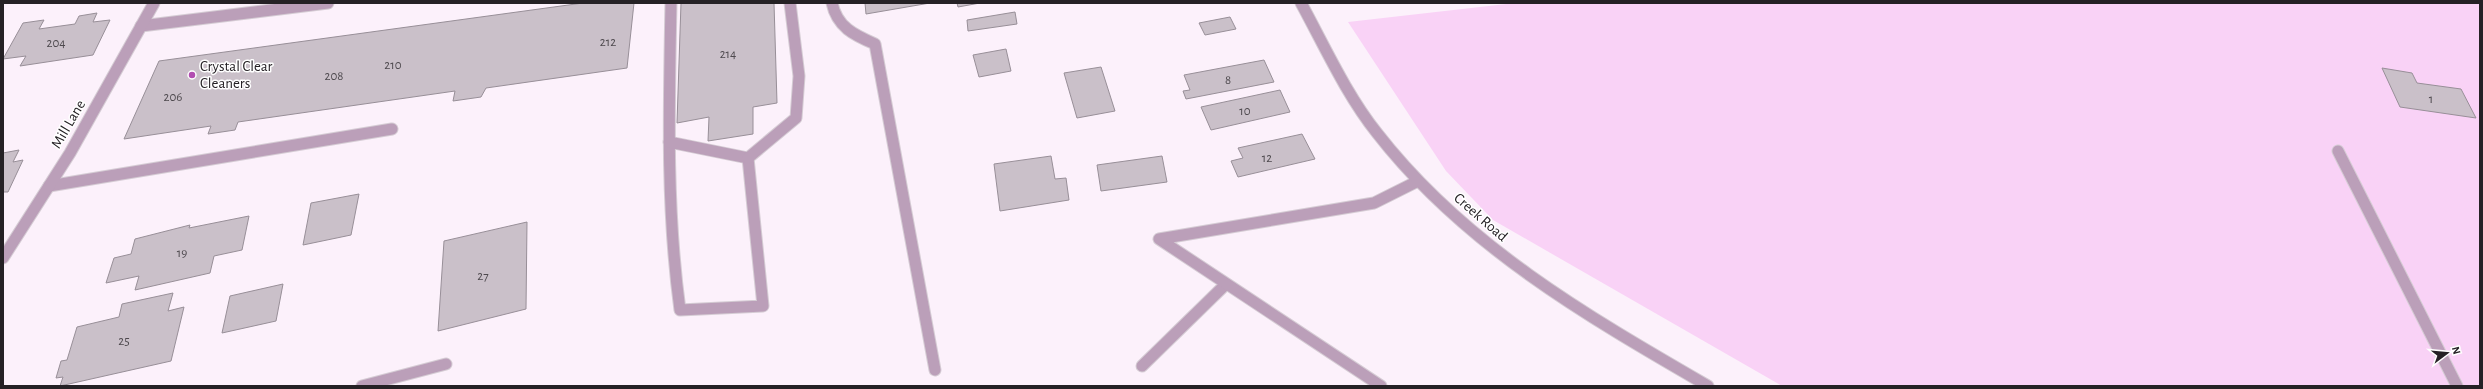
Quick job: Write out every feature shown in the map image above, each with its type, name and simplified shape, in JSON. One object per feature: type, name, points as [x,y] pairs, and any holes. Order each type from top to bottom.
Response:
[{"type":"street","name":"Mill Lane","points":[[3,258],[48,186],[154,3]]},
{"type":"street","points":[[141,26],[328,3]]},
{"type":"street","points":[[671,3],[669,142],[672,250],[680,310],[763,306],[748,158]]},
{"type":"street","points":[[748,158],[796,118],[799,76],[790,3]]},
{"type":"street","points":[[832,3],[833,11],[846,32],[875,44],[935,370]]},
{"type":"street","name":"Creek Road","points":[[1301,3],[1362,111],[1376,132],[1418,181],[1464,225],[1519,268],[1600,323],[1708,386]]},
{"type":"street","points":[[48,186],[392,129]]},
{"type":"street","points":[[669,142],[748,158]]},
{"type":"street","points":[[2338,150],[2457,386]]},
{"type":"street","points":[[1381,386],[1159,239],[1374,203],[1418,181]]},
{"type":"street","points":[[1142,366],[1226,284]]},
{"type":"street","points":[[362,386],[446,364]]},
{"type":"shaded area","points":[[1515,3],[2480,3],[2480,386],[1782,386],[1493,220],[1446,171],[1348,22]]},
{"type":"building","points":[[583,3],[634,3],[627,68],[486,88],[481,97],[453,101],[455,91],[238,122],[235,130],[208,134],[211,126],[124,139],[159,61]]},
{"type":"building","points":[[681,3],[774,3],[777,103],[753,107],[753,134],[708,141],[709,117],[677,123]]},
{"type":"building","points":[[865,3],[930,3],[866,14]]},
{"type":"building","points":[[957,3],[980,3],[958,7]]},
{"type":"building","points":[[1015,12],[1017,24],[968,31],[967,20]]},
{"type":"building","points":[[97,13],[93,22],[110,20],[93,55],[20,66],[26,56],[3,59],[23,23],[44,20],[39,29],[75,24],[79,16]]},
{"type":"building","points":[[1230,17],[1236,29],[1205,35],[1199,23]]},
{"type":"building","points":[[1006,49],[1011,71],[979,77],[973,55]]},
{"type":"building","points":[[1264,60],[1274,82],[1186,99],[1183,91],[1190,90],[1184,75]]},
{"type":"building","points":[[1101,67],[1115,111],[1077,118],[1064,73]]},
{"type":"building","points":[[2382,68],[2412,73],[2417,83],[2461,89],[2476,118],[2400,107]]},
{"type":"building","points":[[1280,90],[1290,112],[1211,130],[1201,107]]},
{"type":"building","points":[[1302,134],[1315,159],[1238,177],[1231,161],[1243,158],[1238,148]]},
{"type":"building","points":[[19,150],[13,162],[23,160],[8,192],[3,192],[3,153]]},
{"type":"building","points":[[1051,156],[1055,179],[1066,178],[1069,200],[1000,211],[994,164]]},
{"type":"building","points":[[1162,156],[1167,182],[1101,191],[1097,165]]},
{"type":"building","points":[[359,194],[351,235],[303,245],[311,203]]},
{"type":"building","points":[[249,216],[242,250],[214,256],[210,273],[135,290],[139,276],[106,283],[114,258],[131,254],[135,239],[190,225],[189,228]]},
{"type":"building","points":[[527,222],[526,309],[438,331],[444,241]]},
{"type":"building","points":[[283,284],[276,321],[222,333],[230,296]]},
{"type":"building","points":[[173,293],[168,311],[184,307],[171,361],[60,386],[63,377],[56,378],[61,361],[67,360],[77,327],[119,317],[122,304]]},
{"type":"place","name":"Crystal Clear Cleaners","points":[[192,75]]}]
